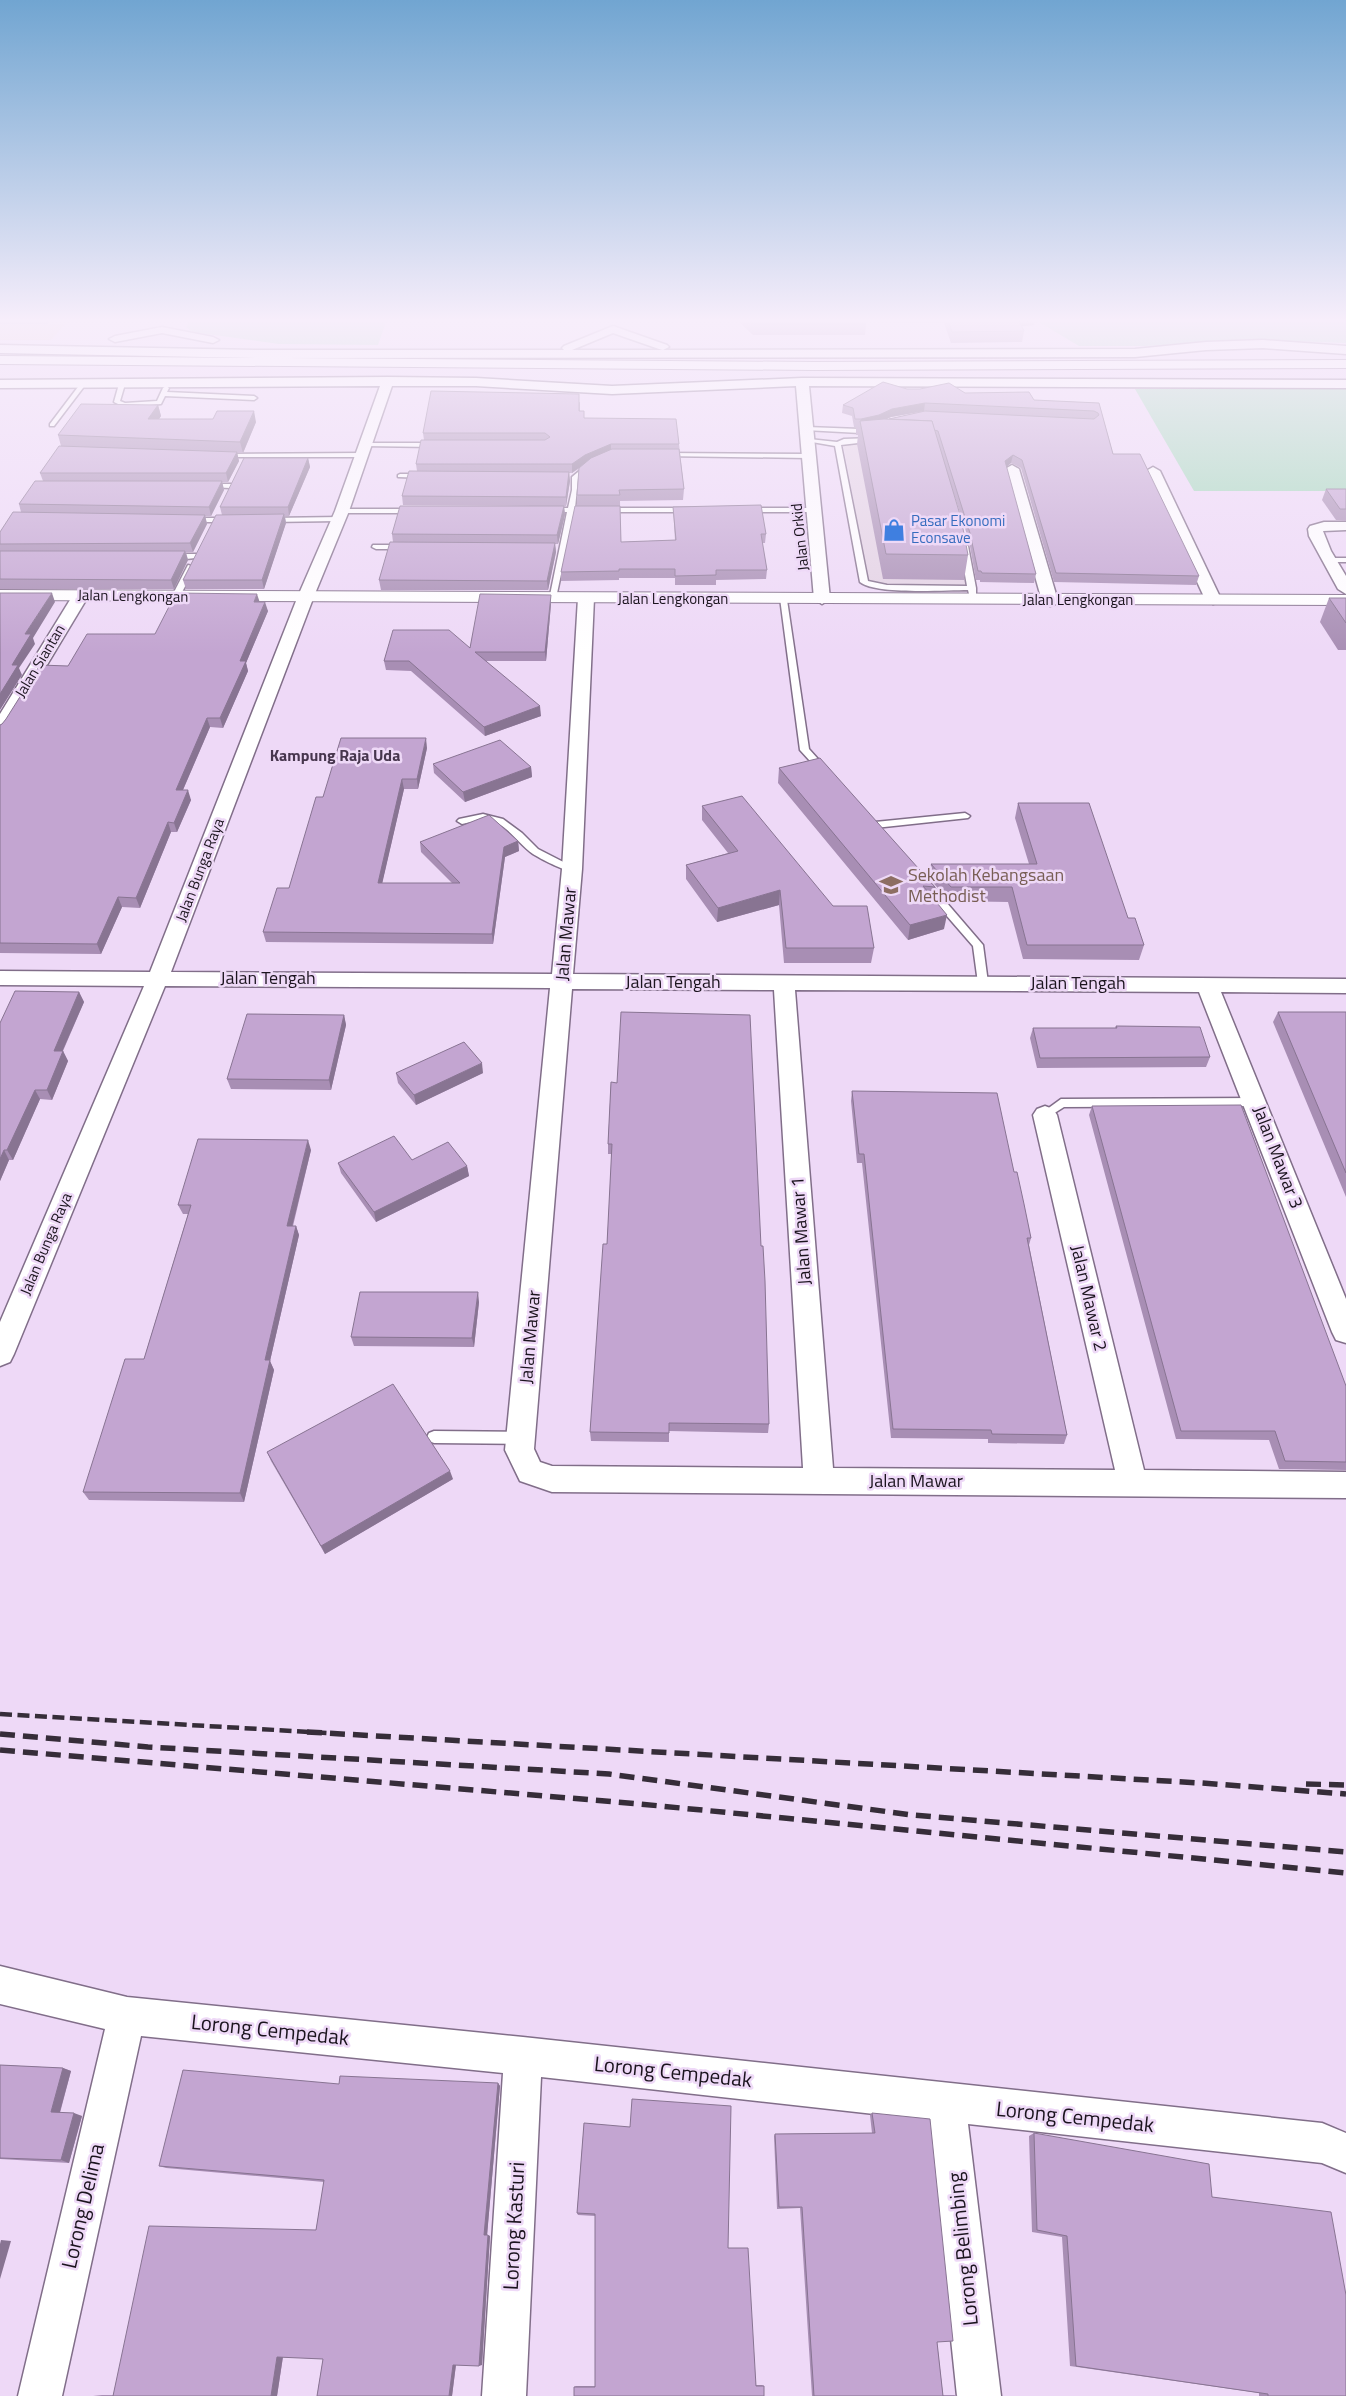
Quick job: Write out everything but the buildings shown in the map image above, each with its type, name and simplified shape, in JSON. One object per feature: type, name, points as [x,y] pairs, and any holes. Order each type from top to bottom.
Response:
[{"type":"main road","name":"Jalan Lengkongan","points":[[0,595],[783,600],[973,594],[1050,600],[1346,600]]},
{"type":"street","name":"Jalan Bunga Raya","points":[[0,1354],[158,978],[306,596],[340,515],[371,431]]},
{"type":"street","name":"Jalan Orkid","points":[[808,431],[808,456],[822,599]]},
{"type":"street","points":[[1012,468],[1050,600]]},
{"type":"street","points":[[1153,470],[1213,599]]},
{"type":"street","points":[[1346,526],[1324,526],[1315,529],[1317,541],[1331,560],[1346,589]]},
{"type":"street","name":"Jalan Siantan","points":[[0,728],[81,595]]},
{"type":"street","name":"Jalan Mawar","points":[[586,598],[572,869],[519,1450],[530,1472],[552,1480],[1132,1482]]},
{"type":"street","name":"Jalan Tengah","points":[[0,978],[1346,986]]},
{"type":"street","name":"Jalan Mawar 1","points":[[784,982],[819,1481]]},
{"type":"street","name":"Jalan Mawar 3","points":[[1207,984],[1345,1327]]},
{"type":"street","name":"Jalan Mawar 2","points":[[1046,1114],[1132,1482]]},
{"type":"street","points":[[1132,1482],[1346,1485]]},
{"type":"street","name":"Lorong Cempedak","points":[[0,1985],[126,2016],[523,2056],[1322,2143],[1346,2153]]},
{"type":"street","name":"Lorong Delima","points":[[40,2396],[126,2016]]},
{"type":"street","name":"Lorong Kasturi","points":[[504,2396],[523,2056]]},
{"type":"street","name":"Lorong Belimbing","points":[[946,2103],[979,2396]]},
{"type":"lane","points":[[808,435],[861,431]]},
{"type":"lane","points":[[808,435],[838,444],[844,441],[880,440]]},
{"type":"lane","points":[[838,444],[856,548],[864,582],[874,586],[973,594],[963,542]]},
{"type":"lane","points":[[217,456],[244,460],[441,445]]},
{"type":"lane","points":[[656,455],[808,456]]},
{"type":"lane","points":[[565,477],[575,477],[596,461]]},
{"type":"lane","points":[[400,476],[430,476]]},
{"type":"lane","points":[[552,598],[571,510],[575,477]]},
{"type":"lane","points":[[202,486],[233,483],[226,495]]},
{"type":"lane","points":[[541,510],[697,510]]},
{"type":"lane","points":[[736,510],[813,510]]},
{"type":"lane","points":[[262,520],[421,511]]},
{"type":"lane","points":[[210,529],[218,512]]},
{"type":"lane","points":[[184,520],[233,520]]},
{"type":"lane","points":[[176,596],[201,547]]},
{"type":"lane","points":[[376,547],[415,547]]},
{"type":"lane","points":[[553,548],[563,548]]},
{"type":"lane","points":[[167,556],[196,556]]},
{"type":"lane","points":[[1331,560],[1346,560]]},
{"type":"lane","points":[[783,600],[805,750],[830,777]]},
{"type":"lane","points":[[886,838],[872,821],[965,816]]},
{"type":"lane","points":[[462,821],[484,817],[500,821],[519,835],[535,851],[572,869]]},
{"type":"lane","points":[[915,872],[978,945],[983,983]]},
{"type":"lane","points":[[1046,1114],[1061,1103],[1256,1102]]},
{"type":"lane","points":[[434,1437],[521,1438]]},
{"type":"shaded area","points":[[846,442],[930,443],[966,585],[876,584],[868,579],[843,444]]},
{"type":"green space","points":[[1159,431],[1346,431],[1346,491],[1194,491]]},
{"type":"railway","points":[[0,1714],[328,1733]]},
{"type":"railway","points":[[307,1732],[1201,1783],[1346,1794]]},
{"type":"railway","points":[[0,1734],[148,1747],[609,1774],[912,1815],[1346,1852]]},
{"type":"railway","points":[[0,1750],[640,1804],[1346,1873]]},
{"type":"railway","points":[[1306,1784],[1346,1785]]},
{"type":"place","name":"Pasar Ekonomi Econsave","points":[[894,530]]},
{"type":"place","name":"Sekolah Kebangsaan Methodist","points":[[891,885]]},
{"type":"district","name":"Kampung Raja Uda","points":[[335,755]]}]
